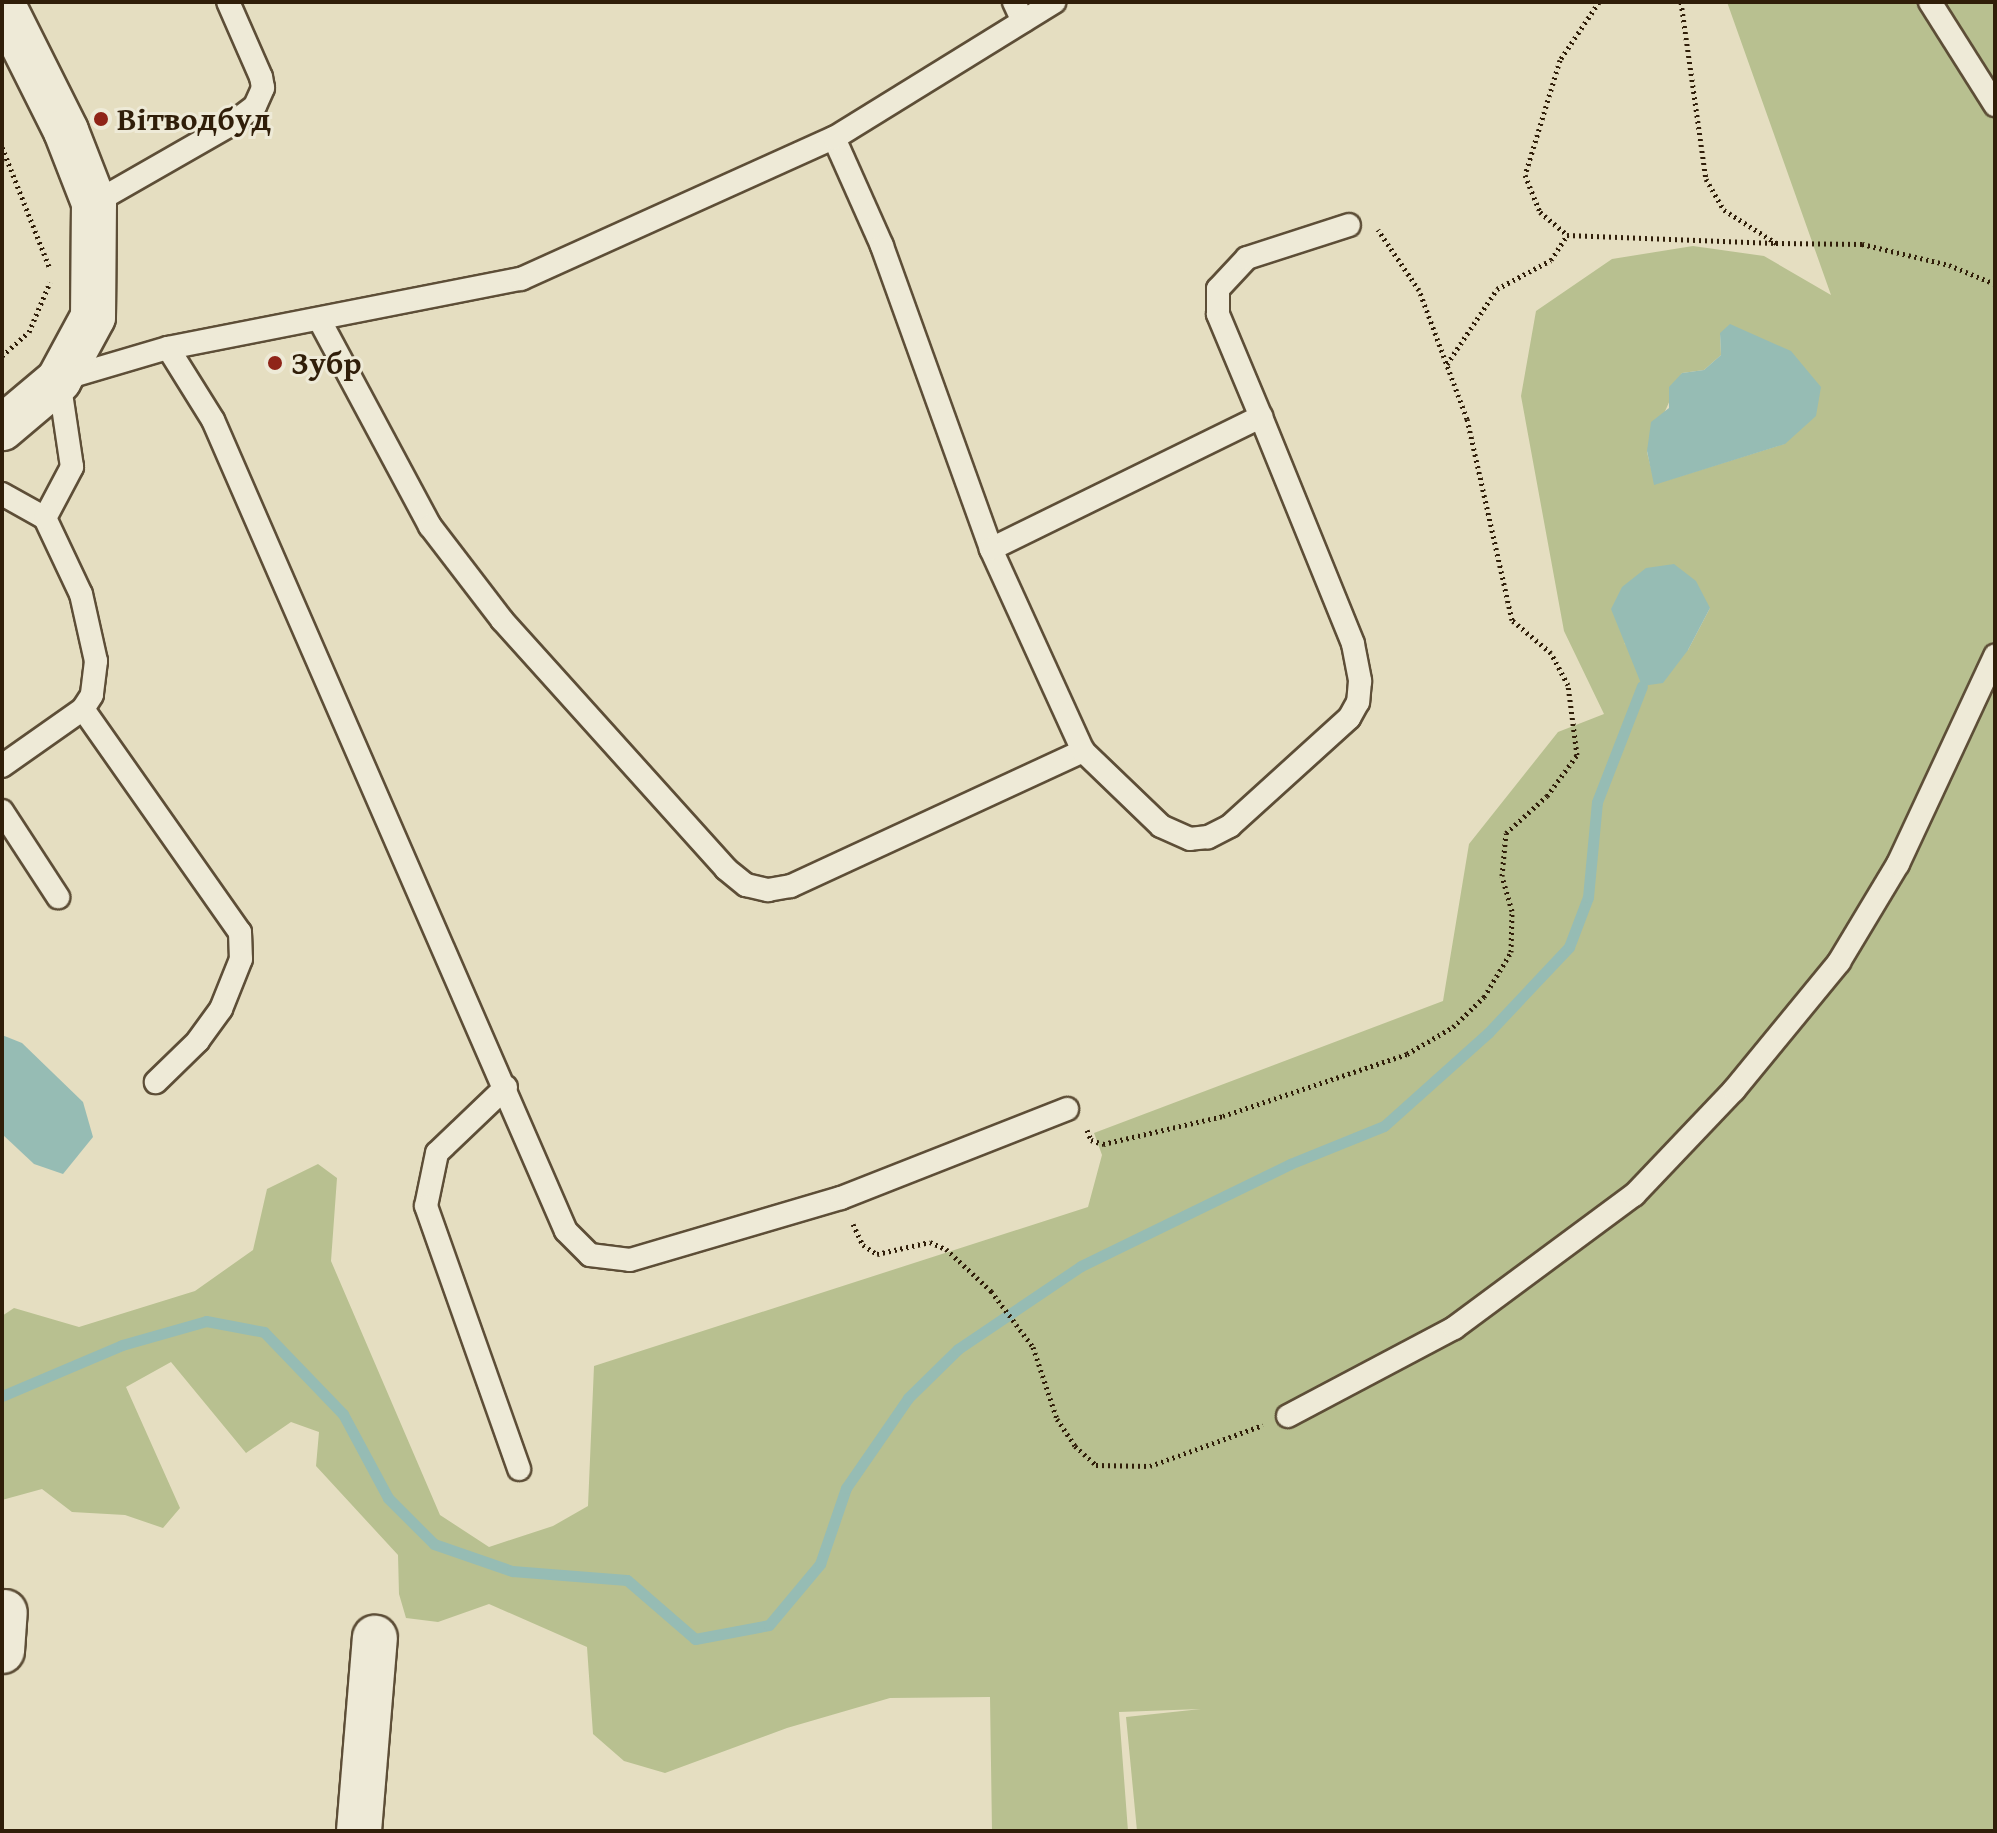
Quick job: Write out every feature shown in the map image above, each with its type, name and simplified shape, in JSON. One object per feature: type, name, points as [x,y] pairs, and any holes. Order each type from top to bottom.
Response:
[{"type":"street","points":[[2,3],[66,131],[94,203],[93,317],[59,380],[2,428]]},
{"type":"street","points":[[359,1831],[375,1638]]},
{"type":"lane","points":[[94,203],[230,125],[255,106],[263,88],[261,77],[228,2]]},
{"type":"lane","points":[[45,518],[72,467],[59,380],[168,348],[320,321],[521,279],[834,138],[1018,12],[1054,2]]},
{"type":"lane","points":[[1930,2],[1995,105]]},
{"type":"lane","points":[[834,138],[882,246],[991,549],[1083,751],[1161,826],[1190,839],[1208,837],[1230,826],[1349,718],[1358,702],[1360,681],[1353,644],[1218,314],[1218,289],[1247,258],[1349,225]]},
{"type":"lane","points":[[320,321],[439,538],[502,620],[726,869],[746,885],[768,890],[791,886],[1083,751]]},
{"type":"lane","points":[[168,348],[213,420],[506,1087],[566,1231],[590,1255],[603,1260],[630,1260],[841,1198],[1067,1109]]},
{"type":"lane","points":[[991,549],[1261,417]]},
{"type":"lane","points":[[2,494],[45,518],[81,594],[92,631],[95,679],[83,709],[2,766]]},
{"type":"lane","points":[[1288,1416],[1454,1328],[1634,1195],[1734,1090],[1839,962],[1898,864],[1995,656]]},
{"type":"lane","points":[[83,709],[240,932],[241,959],[221,1009],[198,1041],[156,1082]]},
{"type":"lane","points":[[2,811],[58,897]]},
{"type":"lane","points":[[506,1087],[437,1153],[426,1206],[519,1469]]},
{"type":"path","points":[[1599,2],[1560,60],[1525,175],[1540,212],[1567,235],[1862,244],[1949,265],[1995,284]]},
{"type":"path","points":[[1681,2],[1706,179],[1724,210],[1776,243]]},
{"type":"path","points":[[2,147],[53,276],[29,332],[2,356]]},
{"type":"path","points":[[1091,1140],[1103,1144],[1223,1116],[1382,1063],[1453,1027],[1484,997],[1511,952],[1512,911],[1502,876],[1506,833],[1547,796],[1577,755],[1568,685],[1551,653],[1512,620],[1467,419],[1419,290],[1378,230],[1349,225]]},
{"type":"path","points":[[1447,364],[1497,289],[1551,260],[1567,235]]},
{"type":"path","points":[[841,1198],[863,1245],[877,1254],[930,1242],[946,1249],[991,1291],[1033,1347],[1057,1419],[1075,1446],[1096,1465],[1150,1466],[1288,1416]]},
{"type":"green space","points":[[1727,2],[1995,2],[1995,1831],[1137,1831],[1126,1717],[1201,1709],[1119,1712],[1128,1831],[992,1831],[990,1697],[890,1698],[787,1728],[665,1773],[624,1761],[593,1734],[587,1647],[489,1604],[438,1622],[406,1618],[399,1594],[398,1555],[316,1466],[319,1432],[291,1422],[246,1453],[171,1362],[126,1387],[180,1508],[163,1528],[125,1515],[72,1512],[42,1489],[2,1500],[2,1316],[14,1308],[79,1327],[195,1291],[253,1250],[267,1189],[318,1164],[337,1178],[331,1261],[440,1515],[489,1547],[553,1526],[588,1506],[594,1366],[1088,1207],[1102,1155],[1094,1133],[1443,1001],[1469,844],[1558,732],[1604,714],[1564,631],[1521,396],[1536,311],[1612,259],[1693,246],[1764,256],[1831,295]],"holes":[[[1720,334],[1784,444],[1655,484],[1647,452],[1682,373],[1704,370],[1721,355]],[[1710,608],[1688,650],[1624,644]]]},
{"type":"water","points":[[1730,324],[1791,351],[1821,387],[1816,416],[1785,444],[1654,485],[1647,451],[1651,422],[1669,408],[1669,387],[1682,373],[1704,370],[1721,355],[1720,333]]},
{"type":"water","points":[[1674,564],[1696,581],[1710,608],[1688,650],[1663,683],[1642,686],[1611,609],[1622,587],[1646,568]]},
{"type":"water","points":[[2,1035],[22,1043],[83,1102],[93,1137],[63,1174],[34,1164],[2,1134]]},
{"type":"waterway","points":[[2,1396],[122,1345],[206,1321],[264,1332],[343,1414],[388,1498],[434,1544],[512,1571],[627,1580],[695,1639],[769,1625],[820,1564],[846,1488],[908,1398],[958,1349],[1081,1266],[1290,1164],[1384,1126],[1488,1033],[1569,947],[1588,897],[1597,802],[1642,686]]},
{"type":"place","name":"Вітводбуд","points":[[101,119]]},
{"type":"place","name":"Зубр","points":[[275,363]]}]
